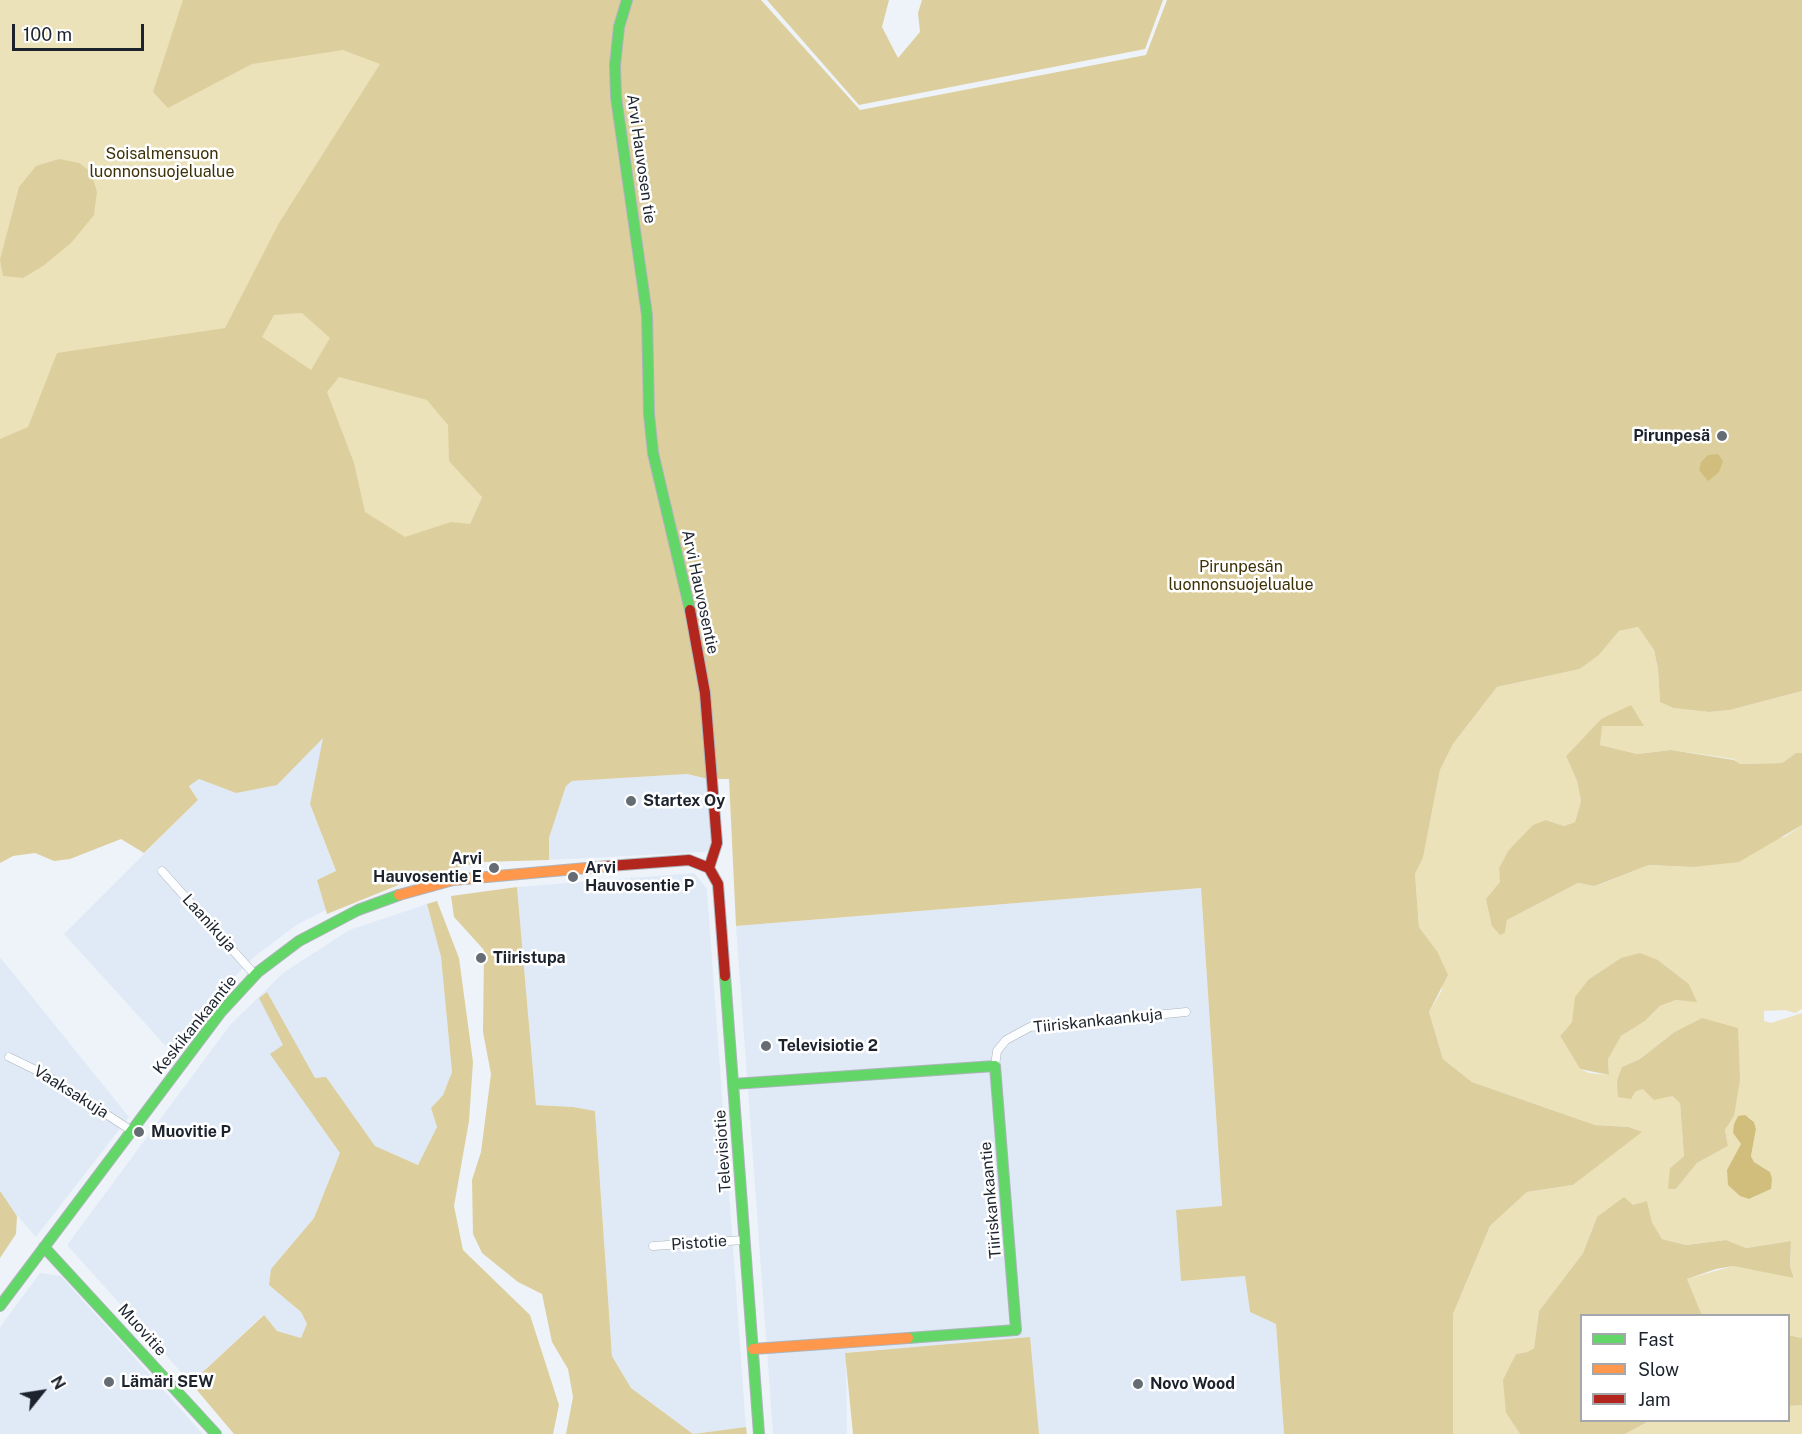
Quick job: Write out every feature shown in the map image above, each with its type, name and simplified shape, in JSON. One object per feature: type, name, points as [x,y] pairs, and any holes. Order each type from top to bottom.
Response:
[{"type":"street","name":"Arvi Hauvosen tie","points":[[627,0],[618,27],[615,65],[616,97],[647,322]]},
{"type":"street","name":"Arvi Hauvosentie","points":[[647,322],[649,414],[653,453],[694,627],[705,693],[717,843],[709,868]]},
{"type":"street","name":"Keskikankaantie","points":[[0,1306],[221,1011],[255,975],[299,941],[358,910],[444,882],[498,874],[689,860],[702,863],[709,868]]},
{"type":"street","name":"Televisiotie","points":[[709,868],[718,884],[759,1434]]},
{"type":"street","name":"Laanikuja","points":[[162,871],[255,975]]},
{"type":"street","name":"Tiiriskankaankuja","points":[[995,1066],[997,1051],[1001,1046],[1019,1031],[1030,1027],[1186,1012]]},
{"type":"street","name":"Vaaksakuja","points":[[9,1057],[46,1075],[132,1131]]},
{"type":"street","points":[[733,1084],[995,1066]]},
{"type":"street","name":"Tiiriskankaantie","points":[[753,1349],[1016,1329],[995,1066]]},
{"type":"street","name":"Pistotie","points":[[653,1246],[744,1240]]},
{"type":"street","name":"Muovitie","points":[[44,1247],[216,1434]]},
{"type":"shaded area","points":[[1718,454],[1723,461],[1719,472],[1708,481],[1699,470],[1701,462],[1708,455]]},
{"type":"shaded area","points":[[324,737],[310,804],[336,872],[317,880],[326,910],[298,924],[254,957],[211,1001],[172,1053],[64,934],[198,800],[189,785],[199,779],[236,793]]},
{"type":"shaded area","points":[[687,774],[708,779],[713,837],[706,852],[549,860],[549,838],[566,786],[572,781]]},
{"type":"shaded area","points":[[694,873],[707,889],[746,1427],[693,1434],[631,1388],[612,1355],[595,1112],[573,1107],[536,1105],[517,887]]},
{"type":"shaded area","points":[[1201,888],[1222,1207],[1181,1281],[1245,1276],[1250,1312],[1276,1324],[1284,1434],[1039,1434],[1029,1337],[846,1353],[847,1434],[773,1434],[736,926]]},
{"type":"shaded area","points":[[427,904],[441,957],[452,1072],[443,1095],[431,1108],[437,1127],[418,1165],[375,1146],[354,1119],[314,1218],[271,1269],[270,1285],[301,1312],[307,1324],[301,1338],[277,1331],[263,1315],[191,1383],[67,1245],[230,1025],[283,973],[349,930]]},
{"type":"shaded area","points":[[0,957],[129,1117],[36,1237],[0,1196]]},
{"type":"shaded area","points":[[1745,1115],[1754,1122],[1756,1129],[1751,1156],[1754,1162],[1770,1172],[1772,1179],[1771,1189],[1749,1199],[1740,1196],[1728,1185],[1727,1170],[1741,1144],[1733,1133],[1734,1124],[1738,1116]]},
{"type":"shaded area","points":[[40,1273],[61,1276],[203,1434],[0,1434],[0,1327]]},
{"type":"green space","name":"Soisalmensuon luonnonsuojelualue","points":[[0,0],[364,0],[409,81],[444,395],[482,497],[470,524],[0,789]]},
{"type":"green space","name":"Pirunpesän luonnonsuojelualue","points":[[183,0],[761,0],[860,110],[1146,55],[1167,0],[1802,0],[1802,691],[1730,710],[1709,712],[1673,708],[1660,702],[1654,650],[1638,627],[1619,631],[1599,655],[1580,669],[1497,687],[1453,744],[1440,770],[1423,858],[1415,874],[1419,927],[1437,951],[1448,975],[1429,1012],[1443,1059],[1472,1082],[1595,1125],[1629,1127],[1642,1132],[1573,1185],[1527,1192],[1490,1226],[1453,1314],[1453,1434],[1284,1434],[1276,1324],[1250,1312],[1245,1276],[1181,1281],[1176,1210],[1222,1206],[1201,888],[736,926],[729,779],[708,779],[687,774],[572,781],[566,786],[549,838],[549,860],[482,862],[418,877],[327,914],[317,880],[336,871],[310,804],[323,738],[277,785],[236,793],[199,779],[189,786],[198,800],[144,853],[121,839],[70,859],[54,861],[35,853],[13,856],[0,863],[0,439],[28,427],[57,353],[225,328],[279,223],[380,64],[343,50],[252,64],[168,108],[153,92]],"holes":[[[302,313],[330,338],[311,370],[262,337],[274,315]],[[339,377],[427,400],[448,425],[449,461],[482,497],[470,524],[451,522],[405,537],[365,512],[354,463],[327,392]]]},
{"type":"green space","points":[[767,0],[889,0],[882,27],[898,58],[920,32],[918,13],[922,0],[1163,0],[1145,49],[859,105]]},
{"type":"green space","points":[[59,159],[79,163],[91,172],[97,192],[94,215],[71,243],[43,266],[23,278],[3,276],[0,260],[19,187],[36,166]]},
{"type":"green space","points":[[1638,627],[1654,650],[1660,702],[1673,708],[1709,712],[1730,710],[1802,691],[1802,753],[1796,753],[1782,763],[1739,764],[1734,759],[1671,750],[1637,754],[1600,745],[1601,719],[1566,756],[1577,781],[1581,801],[1575,822],[1564,826],[1546,820],[1508,851],[1499,868],[1505,933],[1507,920],[1578,883],[1596,886],[1649,865],[1693,867],[1786,836],[1802,825],[1802,1009],[1795,1013],[1785,1010],[1764,1011],[1764,1021],[1771,1023],[1802,1013],[1802,1338],[1790,1335],[1790,1314],[1702,1314],[1687,1279],[1733,1266],[1794,1277],[1790,1266],[1791,1241],[1746,1248],[1726,1240],[1686,1245],[1662,1239],[1652,1222],[1647,1201],[1597,1217],[1583,1253],[1539,1311],[1534,1348],[1516,1354],[1511,1366],[1506,1413],[1520,1434],[1453,1434],[1453,1314],[1490,1226],[1527,1192],[1573,1185],[1641,1132],[1629,1127],[1595,1125],[1472,1082],[1443,1059],[1429,1012],[1442,990],[1437,951],[1419,927],[1415,874],[1423,858],[1440,770],[1453,744],[1497,687],[1580,669],[1599,655],[1619,631]],"holes":[[[1621,958],[1658,960],[1689,984],[1696,1001],[1676,1000],[1660,1006],[1645,1021],[1621,1036],[1608,1059],[1609,1075],[1589,1073],[1580,1069],[1560,1036],[1572,1022],[1589,979]],[[1673,1033],[1734,1116],[1725,1130],[1728,1146],[1697,1163],[1676,1189],[1670,1168],[1684,1156],[1680,1103],[1672,1096],[1643,1089],[1635,1092],[1622,1067],[1640,1059]],[[1738,1116],[1750,1118],[1754,1122],[1756,1129],[1751,1156],[1754,1162],[1770,1172],[1771,1189],[1749,1199],[1736,1155],[1741,1144],[1733,1133]]]},
{"type":"green space","points":[[1631,705],[1644,726],[1602,726],[1600,745],[1637,754],[1671,750],[1734,760],[1740,764],[1782,763],[1796,753],[1802,753],[1802,825],[1739,862],[1693,867],[1649,865],[1595,886],[1578,883],[1507,920],[1505,933],[1500,935],[1492,926],[1486,899],[1500,882],[1499,868],[1508,851],[1533,825],[1546,820],[1564,826],[1575,822],[1581,801],[1577,781],[1566,756],[1601,719]]},
{"type":"green space","points":[[517,887],[536,1105],[595,1111],[612,1356],[631,1388],[693,1434],[566,1434],[573,1397],[568,1369],[552,1342],[542,1294],[518,1282],[482,1253],[473,1234],[472,1180],[481,1152],[491,1074],[483,1032],[484,950],[454,917],[451,896]]},
{"type":"green space","points":[[437,901],[459,958],[473,1062],[469,1121],[454,1206],[463,1250],[530,1315],[559,1405],[553,1434],[234,1434],[191,1383],[264,1315],[277,1331],[301,1338],[307,1324],[301,1312],[269,1285],[271,1269],[314,1218],[340,1153],[270,1054],[283,1045],[259,998],[267,992],[315,1078],[326,1077],[375,1146],[418,1165],[437,1127],[431,1108],[443,1095],[452,1072],[441,957],[427,904]]},
{"type":"green space","points":[[1640,953],[1658,960],[1689,984],[1697,1002],[1676,1000],[1660,1006],[1645,1021],[1621,1036],[1608,1059],[1609,1075],[1580,1069],[1560,1036],[1572,1022],[1575,997],[1589,979],[1621,958]]},
{"type":"green space","points":[[1702,1018],[1738,1028],[1740,1080],[1734,1116],[1725,1130],[1728,1146],[1697,1163],[1676,1189],[1668,1189],[1670,1168],[1684,1156],[1680,1103],[1672,1096],[1654,1100],[1643,1089],[1635,1092],[1631,1099],[1618,1097],[1617,1081],[1622,1067],[1640,1059],[1673,1033]]},
{"type":"green space","points":[[0,1191],[17,1216],[16,1234],[0,1258]]},
{"type":"green space","points":[[1624,1197],[1633,1205],[1647,1201],[1652,1222],[1662,1239],[1686,1245],[1726,1240],[1746,1248],[1791,1241],[1790,1266],[1794,1278],[1733,1266],[1687,1279],[1702,1314],[1580,1314],[1580,1422],[1647,1422],[1625,1434],[1520,1434],[1506,1413],[1503,1380],[1516,1354],[1534,1348],[1539,1311],[1583,1253],[1597,1217]]},
{"type":"green space","points":[[1790,1335],[1802,1338],[1802,1405],[1790,1406]]},
{"type":"green space","points":[[1030,1337],[1039,1434],[853,1434],[845,1353]]},
{"type":"green space","points":[[1802,1405],[1802,1434],[1625,1434],[1647,1422],[1790,1422],[1790,1406]]},
{"type":"green space","points":[[746,1427],[747,1434],[693,1434]]},
{"type":"traffic: fast","points":[[627,0],[619,27],[615,65],[616,97],[647,315],[649,414],[653,453],[690,610]]},
{"type":"traffic: fast","points":[[0,1306],[221,1012],[258,972],[299,941],[358,910],[399,895]]},
{"type":"traffic: fast","points":[[725,976],[759,1434]]},
{"type":"traffic: fast","points":[[733,1084],[995,1066],[1016,1330],[908,1338]]},
{"type":"traffic: fast","points":[[44,1247],[216,1434]]},
{"type":"traffic: slow","points":[[399,895],[453,880],[609,866]]},
{"type":"traffic: slow","points":[[753,1349],[908,1338]]},
{"type":"traffic: jam","points":[[690,610],[705,693],[717,843],[709,868]]},
{"type":"traffic: jam","points":[[609,866],[689,860],[709,868],[718,884],[725,976]]},
{"type":"place","name":"Pirunpesä","points":[[1722,436]]},
{"type":"place","name":"Startex Oy","points":[[631,801]]},
{"type":"place","name":"Arvi Hauvosentie E","points":[[494,868]]},
{"type":"place","name":"Arvi Hauvosentie P","points":[[573,877]]},
{"type":"place","name":"Tiiristupa","points":[[481,958]]},
{"type":"place","name":"Televisiotie 2","points":[[766,1046]]},
{"type":"place","name":"Muovitie P","points":[[139,1132]]},
{"type":"place","name":"Lämäri SEW","points":[[109,1382]]},
{"type":"place","name":"Novo Wood","points":[[1138,1384]]}]
